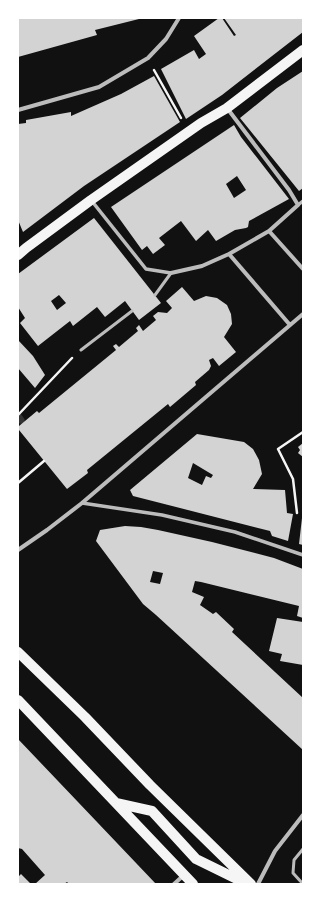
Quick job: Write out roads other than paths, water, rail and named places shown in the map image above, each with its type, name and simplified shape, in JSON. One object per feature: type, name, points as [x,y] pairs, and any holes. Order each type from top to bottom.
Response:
[{"type":"main road","points":[[18,255],[91,200],[189,132],[227,108],[303,50]]},
{"type":"main road","points":[[18,652],[251,884]]},
{"type":"main road","points":[[18,700],[193,884]]},
{"type":"main road","points":[[116,803],[152,811],[196,859],[247,884]]},
{"type":"street","points":[[18,110],[99,87],[148,58],[166,39],[179,18]]},
{"type":"street","points":[[227,108],[289,190],[298,205]]},
{"type":"street","points":[[91,200],[146,269],[171,273],[202,266],[229,254],[269,231],[303,201]]},
{"type":"street","points":[[269,231],[303,269]]},
{"type":"street","points":[[229,254],[290,326]]},
{"type":"street","points":[[18,550],[82,503],[303,314]]},
{"type":"street","points":[[82,503],[162,516],[235,532],[303,555]]},
{"type":"street","points":[[258,884],[275,851],[303,815]]},
{"type":"street","points":[[174,884],[184,875]]},
{"type":"lane","points":[[155,296],[171,273]]},
{"type":"lane","points":[[81,350],[132,311]]},
{"type":"lane","points":[[303,849],[294,860],[293,873],[303,884]]},
{"type":"waterway","points":[[18,416],[21,420]]}]
